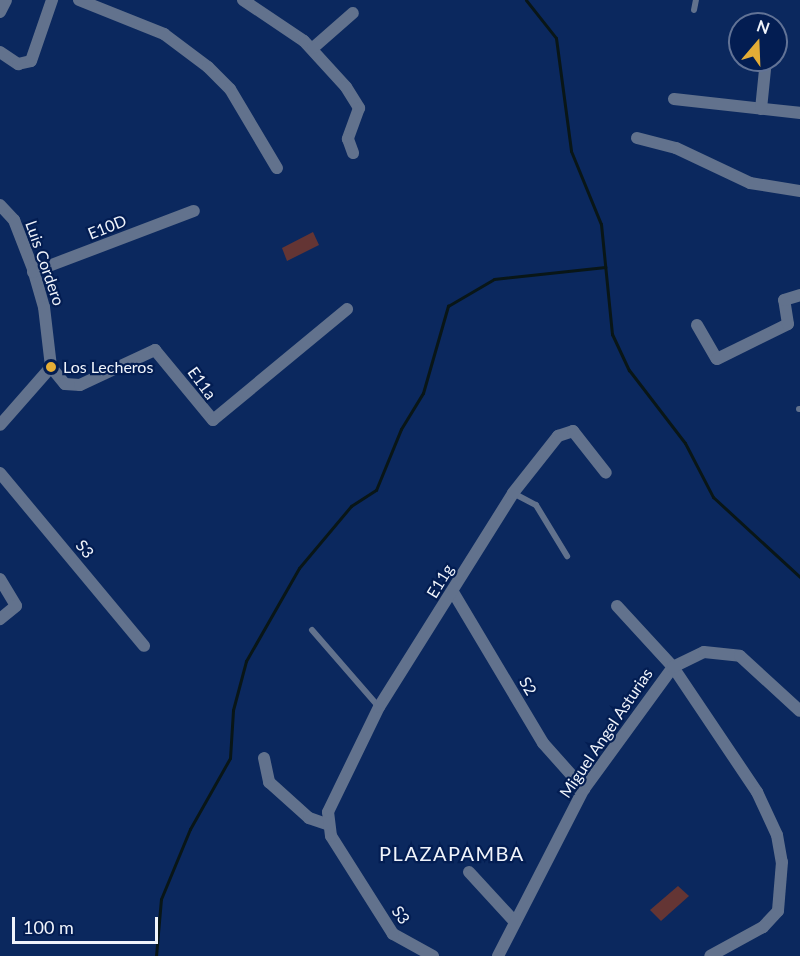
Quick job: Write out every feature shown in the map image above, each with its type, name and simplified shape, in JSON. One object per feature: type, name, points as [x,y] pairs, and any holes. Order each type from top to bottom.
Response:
[{"type":"street","points":[[0,12],[6,0]]},
{"type":"street","points":[[0,52],[18,64],[31,61],[52,0]]},
{"type":"street","points":[[79,0],[180,43],[230,89],[276,168]]},
{"type":"street","points":[[243,0],[313,48],[359,108],[348,139],[353,153]]},
{"type":"street","points":[[313,48],[353,13]]},
{"type":"street","points":[[761,109],[765,72]]},
{"type":"street","points":[[674,99],[800,113]]},
{"type":"street","points":[[637,138],[676,148],[750,183],[800,191]]},
{"type":"street","name":"Luis Cordero","points":[[0,205],[14,220],[33,272],[44,307],[51,367]]},
{"type":"street","name":"E10D","points":[[33,272],[194,212]]},
{"type":"street","points":[[697,325],[717,359],[788,324],[784,300],[800,295]]},
{"type":"street","name":"E11a","points":[[51,367],[65,384],[80,385],[155,350],[213,420],[348,309]]},
{"type":"street","points":[[0,425],[51,367]]},
{"type":"street","name":"E11g","points":[[327,818],[379,707],[513,493],[567,429],[606,473]]},
{"type":"street","name":"S3","points":[[0,473],[144,646]]},
{"type":"street","points":[[0,579],[16,606],[0,620]]},
{"type":"street","name":"S2","points":[[453,592],[543,743],[584,789]]},
{"type":"street","points":[[617,606],[673,668],[757,792],[782,862],[782,894],[771,921],[710,956]]},
{"type":"street","name":"Miguel Angel Asturias","points":[[498,956],[584,789],[673,668],[704,652],[741,656],[800,711]]},
{"type":"street","points":[[264,758],[269,782],[309,818],[327,818]]},
{"type":"street","name":"S3","points":[[327,818],[393,934],[433,956]]},
{"type":"street","points":[[469,872],[515,922]]},
{"type":"lane","points":[[694,10],[696,0]]},
{"type":"lane","points":[[513,493],[536,505],[567,556]]},
{"type":"lane","points":[[312,630],[379,707]]},
{"type":"shaded area","points":[[313,232],[319,245],[287,261],[282,248]]},
{"type":"shaded area","points":[[678,886],[689,896],[661,921],[650,910]]},
{"type":"waterway","points":[[526,0],[556,38],[571,151],[601,224],[612,334],[629,370],[685,443],[713,497],[800,577]]},
{"type":"waterway","points":[[156,956],[161,899],[190,829],[230,758],[233,710],[246,661],[299,568],[351,506],[376,490],[401,429],[423,393],[448,306],[494,279],[605,267]]},
{"type":"place","name":"Los Lecheros","points":[[51,367]]},
{"type":"district","name":"PLAZAPAMBA","points":[[452,853]]}]
